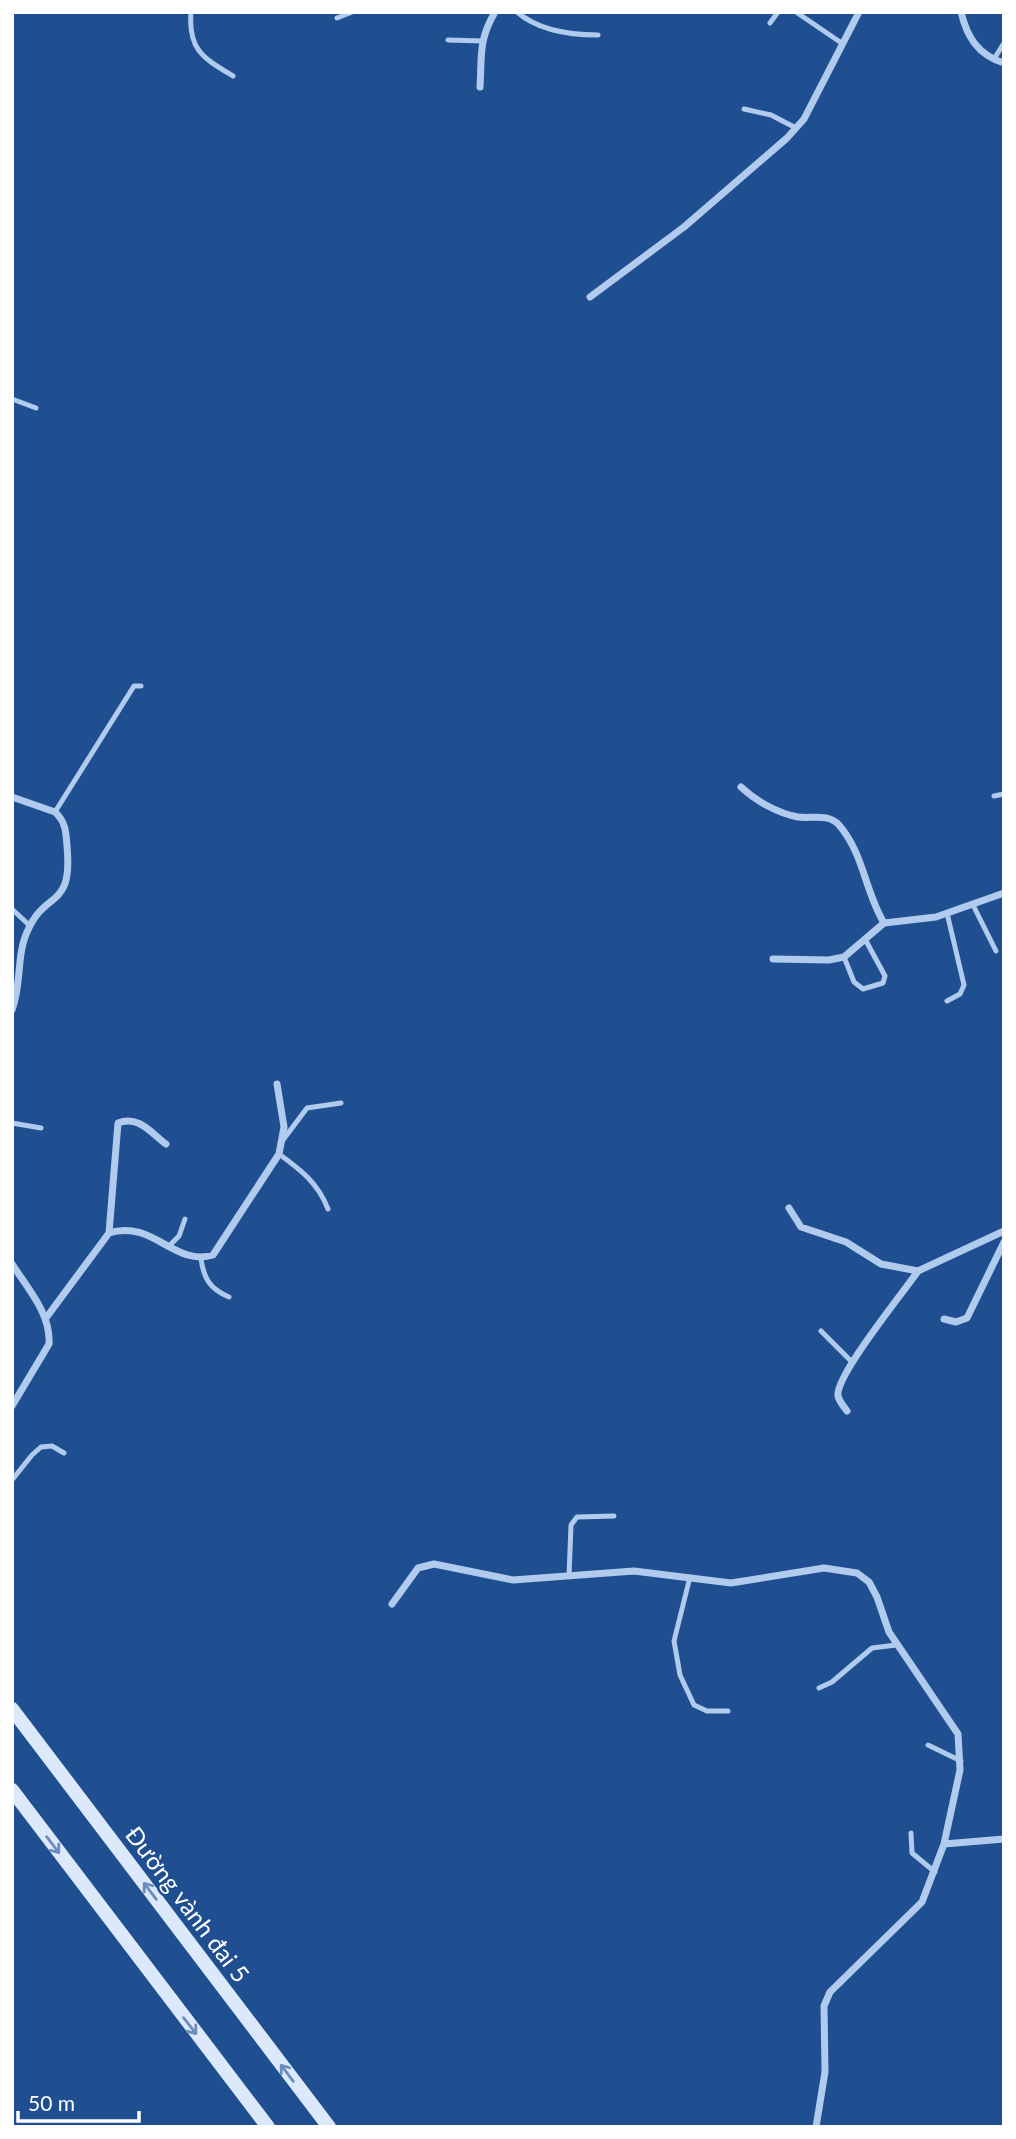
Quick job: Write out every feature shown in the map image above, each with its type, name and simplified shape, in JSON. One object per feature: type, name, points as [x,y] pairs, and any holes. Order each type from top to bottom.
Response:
[{"type":"main road","name":"Đường vành đai 5","points":[[12,1709],[329,2127]]},
{"type":"main road","points":[[12,1790],[268,2127]]},
{"type":"street","points":[[480,87],[482,41],[495,12]]},
{"type":"street","points":[[590,297],[632,269],[743,179],[796,128],[804,119],[859,12]]},
{"type":"street","points":[[961,12],[972,43],[1004,63]]},
{"type":"street","points":[[741,787],[765,805],[798,817],[828,818],[838,825],[863,866],[876,910],[884,923]]},
{"type":"street","points":[[12,797],[55,812],[66,828],[69,868],[67,883],[60,896],[30,926],[24,944],[20,986],[12,1010]]},
{"type":"street","points":[[773,959],[830,960],[845,957],[884,923],[947,913],[1004,893]]},
{"type":"street","points":[[109,1233],[122,1229],[137,1230],[189,1257],[201,1259],[213,1255],[222,1246],[279,1154],[283,1140],[276,1084]]},
{"type":"street","points":[[46,1318],[109,1233],[118,1123],[127,1120],[143,1124],[166,1144]]},
{"type":"street","points":[[789,1208],[801,1227],[846,1242],[881,1264],[918,1271]]},
{"type":"street","points":[[847,1411],[838,1397],[840,1383],[852,1362],[918,1271],[1004,1231]]},
{"type":"street","points":[[944,1319],[956,1322],[967,1318],[1004,1242]]},
{"type":"street","points":[[12,1264],[46,1318],[49,1344],[12,1406]]},
{"type":"street","points":[[393,1604],[418,1567],[434,1564],[513,1580],[634,1571],[731,1583],[824,1568],[857,1573],[869,1583],[896,1645],[949,1717],[958,1734],[961,1761],[944,1843],[922,1902],[910,1917],[830,1993],[824,2014],[825,2072],[817,2127]]},
{"type":"street","points":[[944,1843],[1004,1839]]},
{"type":"lane","points":[[191,12],[193,45],[208,61],[233,76]]},
{"type":"lane","points":[[337,18],[352,12]]},
{"type":"lane","points":[[517,12],[527,21],[556,31],[598,36]]},
{"type":"lane","points":[[770,23],[778,12]]},
{"type":"lane","points":[[796,12],[843,44]]},
{"type":"lane","points":[[448,40],[482,41]]},
{"type":"lane","points":[[995,59],[1004,43]]},
{"type":"lane","points":[[744,109],[771,115],[796,128]]},
{"type":"lane","points":[[12,399],[36,408]]},
{"type":"lane","points":[[55,812],[134,686],[141,686]]},
{"type":"lane","points":[[994,796],[1004,794]]},
{"type":"lane","points":[[973,905],[996,951]]},
{"type":"lane","points":[[12,909],[30,926]]},
{"type":"lane","points":[[947,913],[964,985],[960,994],[947,1001]]},
{"type":"lane","points":[[845,957],[854,982],[863,989],[883,983],[884,976],[865,939]]},
{"type":"lane","points":[[283,1140],[307,1108],[341,1103]]},
{"type":"lane","points":[[12,1124],[41,1128]]},
{"type":"lane","points":[[279,1154],[303,1171],[321,1191],[328,1209]]},
{"type":"lane","points":[[169,1246],[179,1236],[185,1219]]},
{"type":"lane","points":[[201,1259],[203,1276],[214,1291],[229,1297]]},
{"type":"lane","points":[[821,1331],[852,1362]]},
{"type":"lane","points":[[12,1480],[41,1447],[52,1446],[64,1453]]},
{"type":"lane","points":[[569,1576],[571,1525],[577,1517],[614,1516]]},
{"type":"lane","points":[[690,1577],[674,1641],[680,1675],[694,1705],[707,1712],[728,1711]]},
{"type":"lane","points":[[819,1688],[840,1676],[872,1648],[896,1645]]},
{"type":"lane","points":[[928,1745],[961,1761]]},
{"type":"lane","points":[[911,1833],[912,1853],[935,1872]]}]
